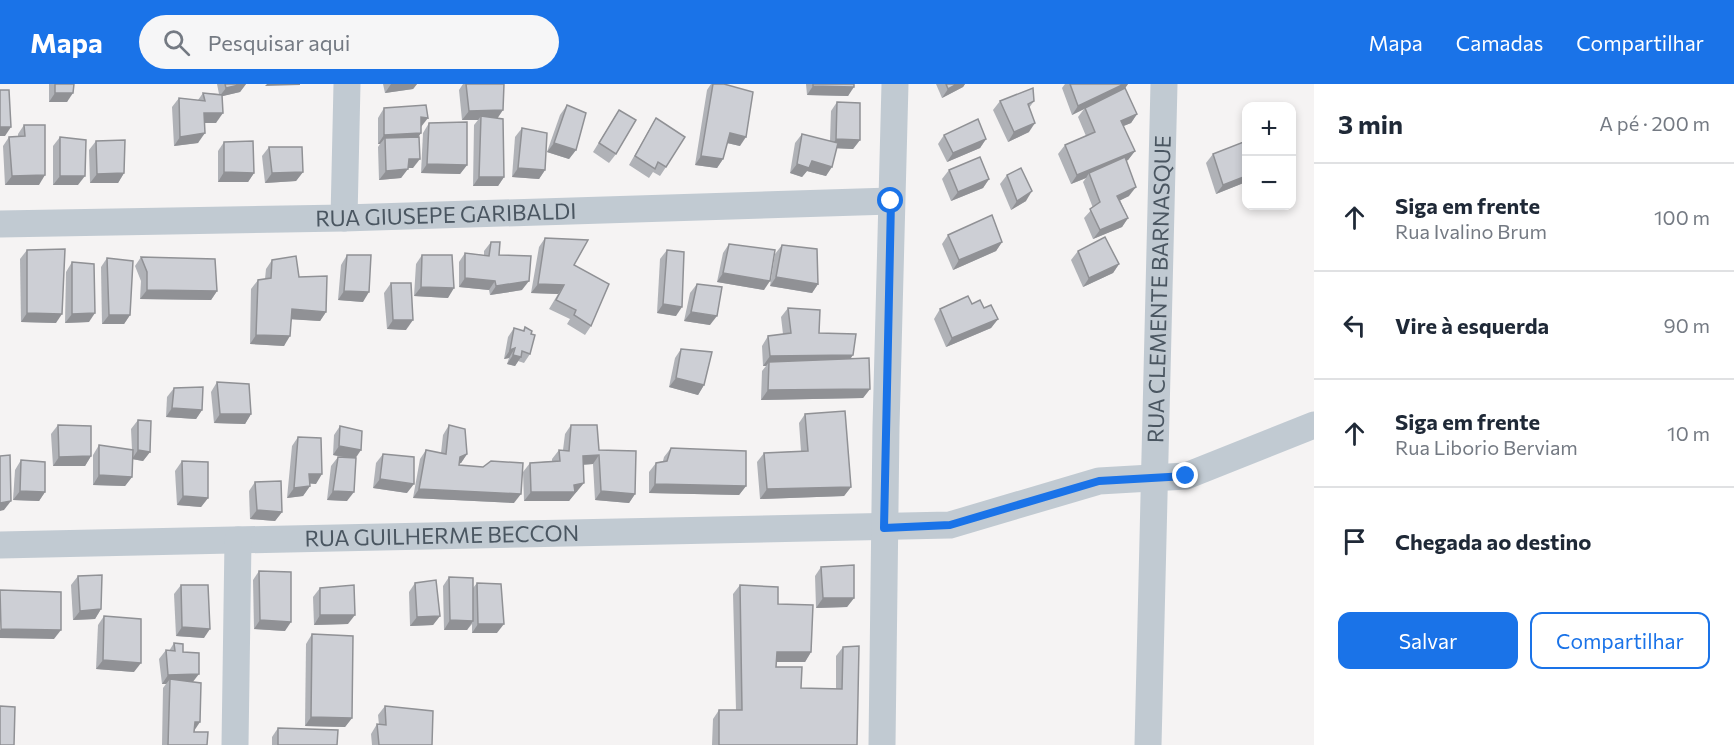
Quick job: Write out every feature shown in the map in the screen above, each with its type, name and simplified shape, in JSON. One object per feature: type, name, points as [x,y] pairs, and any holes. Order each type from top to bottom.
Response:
[{"type":"street","points":[[344,218],[347,84]]},
{"type":"street","points":[[882,745],[884,528],[895,84]]},
{"type":"street","name":"RUA CLEMENTE BARNASQUE","points":[[1148,745],[1164,84]]},
{"type":"street","name":"RUA GIUSEPE GARIBALDI","points":[[0,224],[344,218],[891,201]]},
{"type":"street","name":"RUA GUILHERME BECCON","points":[[0,545],[950,525],[1099,481],[1186,476],[1314,425]]},
{"type":"street","points":[[236,745],[238,540]]},
{"type":"building","points":[[55,84],[74,84],[73,93],[55,93]]},
{"type":"building","points":[[225,84],[243,84],[226,88]]},
{"type":"building","points":[[466,84],[504,84],[503,110],[469,111]]},
{"type":"building","points":[[713,84],[724,84],[753,92],[746,137],[730,133],[723,159],[701,156]]},
{"type":"building","points":[[813,84],[854,84],[854,87],[813,86]]},
{"type":"building","points":[[946,84],[957,84],[948,89]]},
{"type":"building","points":[[1070,84],[1124,84],[1078,106]]},
{"type":"building","points":[[1033,88],[1034,101],[1028,104],[1035,123],[1014,132],[1000,101]]},
{"type":"building","points":[[1125,88],[1137,114],[1121,121],[1135,151],[1077,175],[1065,145],[1095,132],[1085,108]]},
{"type":"building","points":[[0,90],[9,90],[11,127],[0,127]]},
{"type":"building","points":[[203,93],[222,95],[223,113],[204,113],[205,133],[180,137],[179,98],[205,101]]},
{"type":"building","points":[[837,102],[860,103],[860,140],[836,139]]},
{"type":"building","points":[[426,105],[428,118],[421,117],[421,133],[384,135],[384,108]]},
{"type":"building","points":[[567,105],[586,113],[576,150],[554,143]]},
{"type":"building","points":[[619,110],[636,120],[616,154],[599,143]]},
{"type":"building","points":[[481,116],[503,119],[504,177],[479,177]]},
{"type":"building","points":[[656,118],[685,137],[666,167],[658,162],[655,169],[635,156]]},
{"type":"building","points":[[978,119],[986,139],[953,153],[944,135]]},
{"type":"building","points":[[467,122],[467,165],[427,164],[429,123]]},
{"type":"building","points":[[24,125],[45,125],[45,175],[12,176],[9,137],[25,136]]},
{"type":"building","points":[[522,128],[547,133],[545,170],[518,168]]},
{"type":"building","points":[[802,134],[838,143],[832,167],[812,161],[809,168],[797,164]]},
{"type":"building","points":[[60,137],[86,140],[85,176],[60,176]]},
{"type":"building","points":[[419,137],[420,159],[409,159],[408,169],[386,171],[385,138]]},
{"type":"building","points":[[125,140],[124,173],[97,174],[96,141]]},
{"type":"building","points":[[253,141],[254,173],[224,172],[224,142]]},
{"type":"building","points":[[1242,143],[1242,178],[1223,185],[1213,154]]},
{"type":"building","points":[[269,147],[302,147],[303,172],[272,173]]},
{"type":"building","points":[[980,157],[989,179],[958,192],[949,170]]},
{"type":"building","points":[[1125,157],[1136,187],[1117,196],[1128,218],[1100,230],[1090,209],[1100,202],[1089,173]]},
{"type":"building","points":[[1021,168],[1032,191],[1017,201],[1007,175]]},
{"type":"building","points":[[992,215],[1002,242],[959,260],[948,235]]},
{"type":"building","points":[[1105,237],[1119,264],[1089,278],[1078,251]]},
{"type":"building","points":[[545,238],[588,240],[574,265],[609,284],[591,326],[574,315],[576,310],[556,300],[564,285],[538,284]]},
{"type":"building","points":[[491,242],[500,242],[499,255],[531,256],[529,281],[496,286],[495,281],[465,278],[465,253],[489,256]]},
{"type":"building","points":[[729,244],[775,250],[770,281],[723,273]]},
{"type":"building","points":[[782,245],[817,249],[818,284],[776,277]]},
{"type":"building","points":[[65,249],[62,314],[27,313],[27,250]]},
{"type":"building","points":[[667,250],[684,252],[682,307],[663,304]]},
{"type":"building","points":[[347,255],[371,255],[369,292],[344,291]]},
{"type":"building","points":[[422,255],[452,255],[454,288],[421,287]]},
{"type":"building","points":[[296,256],[299,277],[327,276],[326,312],[292,309],[290,336],[256,335],[258,280],[271,278],[272,260]]},
{"type":"building","points":[[141,257],[215,259],[217,291],[147,290],[147,272]]},
{"type":"building","points":[[107,258],[133,261],[130,315],[109,315]]},
{"type":"building","points":[[72,262],[94,264],[95,313],[72,314]]},
{"type":"building","points":[[391,283],[411,283],[413,320],[393,320]]},
{"type":"building","points":[[697,284],[722,287],[717,316],[691,312]]},
{"type":"building","points":[[968,296],[972,304],[980,300],[984,308],[991,305],[998,319],[952,338],[940,309]]},
{"type":"building","points":[[788,308],[820,310],[819,333],[856,334],[853,355],[770,356],[768,336],[791,333]]},
{"type":"building","points":[[525,327],[535,335],[530,354],[522,351],[521,357],[513,355],[515,348],[510,350],[514,328],[524,331]]},
{"type":"building","points":[[681,349],[712,352],[704,385],[676,378]]},
{"type":"building","points":[[869,358],[870,389],[768,390],[769,362]]},
{"type":"building","points":[[217,382],[249,384],[251,414],[220,414]]},
{"type":"building","points":[[203,387],[202,410],[172,408],[174,388]]},
{"type":"building","points":[[845,411],[851,487],[767,489],[764,453],[808,451],[805,414]]},
{"type":"building","points":[[138,420],[151,421],[150,452],[138,450]]},
{"type":"building","points":[[58,425],[91,426],[91,456],[59,457]]},
{"type":"building","points":[[449,425],[465,429],[467,454],[460,457],[459,465],[483,467],[491,461],[523,463],[521,494],[419,489],[426,450],[446,454]]},
{"type":"building","points":[[571,425],[597,425],[599,450],[636,451],[635,494],[601,491],[599,455],[583,456],[584,483],[574,485],[575,492],[531,492],[530,463],[560,461],[559,450],[569,451]]},
{"type":"building","points":[[340,426],[362,431],[361,450],[339,446]]},
{"type":"building","points":[[298,437],[321,438],[322,474],[309,474],[310,486],[294,488]]},
{"type":"building","points":[[99,445],[133,450],[132,477],[99,475]]},
{"type":"building","points":[[671,448],[746,451],[746,486],[655,484],[656,463],[667,461]]},
{"type":"building","points":[[383,454],[414,457],[414,484],[380,479]]},
{"type":"building","points":[[10,455],[11,501],[0,503],[0,456]]},
{"type":"building","points":[[338,457],[356,458],[354,492],[333,491]]},
{"type":"building","points":[[21,460],[45,462],[45,492],[20,491]]},
{"type":"building","points":[[182,461],[208,462],[208,498],[183,496]]},
{"type":"building","points":[[281,481],[282,512],[257,510],[255,482]]},
{"type":"building","points":[[854,565],[854,598],[823,598],[821,567]]},
{"type":"building","points":[[259,571],[291,572],[291,622],[260,620]]},
{"type":"building","points":[[102,575],[101,609],[80,611],[78,576]]},
{"type":"building","points":[[449,577],[473,578],[473,621],[450,620]]},
{"type":"building","points":[[436,580],[440,616],[417,617],[415,583]]},
{"type":"building","points":[[477,583],[501,584],[504,624],[478,624]]},
{"type":"building","points":[[181,585],[208,585],[210,629],[182,627]]},
{"type":"building","points":[[354,585],[355,615],[320,615],[320,588]]},
{"type":"building","points":[[740,585],[778,587],[778,604],[813,605],[811,652],[777,652],[776,667],[802,667],[801,688],[842,689],[843,647],[859,646],[857,745],[719,745],[719,710],[742,710]]},
{"type":"building","points":[[0,590],[61,592],[61,630],[1,629]]},
{"type":"building","points":[[104,616],[141,619],[141,663],[103,660]]},
{"type":"building","points":[[312,634],[353,636],[352,718],[311,717]]},
{"type":"building","points":[[174,643],[183,644],[183,652],[199,653],[199,674],[168,675],[166,650],[175,651]]},
{"type":"building","points":[[170,679],[201,683],[200,722],[195,722],[194,732],[208,732],[207,745],[168,745]]},
{"type":"building","points":[[0,706],[15,707],[14,745],[0,745]]},
{"type":"building","points":[[385,706],[433,711],[432,745],[379,745],[377,724],[386,725]]},
{"type":"building","points":[[278,728],[338,730],[337,745],[278,745]]},
{"type":"route","points":[[891,201],[884,528],[950,525],[1099,481],[1186,476]]}]
